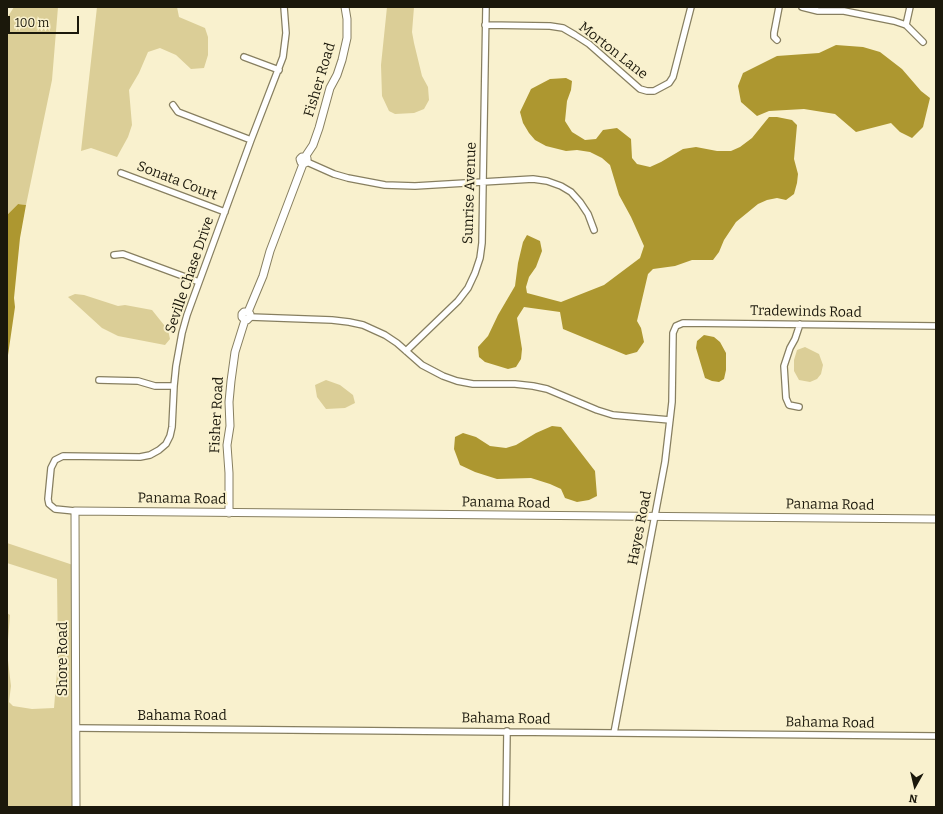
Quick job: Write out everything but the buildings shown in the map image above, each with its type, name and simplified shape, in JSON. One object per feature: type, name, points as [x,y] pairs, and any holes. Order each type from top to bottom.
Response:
[{"type":"street","name":"Seville Chase Drive","points":[[75,511],[55,509],[49,504],[48,499],[51,468],[55,460],[63,456],[140,457],[159,450],[166,444],[172,427],[178,348],[182,333],[251,140],[279,70],[285,45],[286,24],[284,7]]},
{"type":"street","name":"Fisher Road","points":[[229,513],[227,445],[230,426],[231,381],[235,352],[247,316],[264,276],[270,251],[319,128],[325,103],[343,55],[346,38],[345,7]]},
{"type":"street","name":"Sunrise Avenue","points":[[406,352],[458,301],[468,288],[480,258],[482,243],[484,182],[486,7]]},
{"type":"street","name":"Morton Lane","points":[[485,25],[550,26],[563,28],[589,44],[640,89],[654,91],[669,83],[673,77],[691,7]]},
{"type":"street","points":[[777,40],[774,37],[774,32],[780,7]]},
{"type":"street","points":[[802,7],[818,10],[846,9],[891,20],[906,26],[923,42]]},
{"type":"street","points":[[906,26],[910,7]]},
{"type":"street","points":[[244,57],[279,70]]},
{"type":"street","points":[[173,106],[178,112],[251,140]]},
{"type":"street","points":[[305,161],[334,174],[385,185],[415,186],[533,179],[547,181],[561,186],[571,192],[588,214],[594,230]]},
{"type":"street","name":"Sonata Court","points":[[121,172],[225,212]]},
{"type":"street","points":[[114,255],[123,254],[199,282]]},
{"type":"street","points":[[247,316],[332,320],[363,325],[397,343],[422,365],[443,376],[457,381],[473,384],[515,384],[534,386],[547,389],[597,410],[614,415],[670,420]]},
{"type":"street","name":"Tradewinds Road","points":[[676,326],[684,323],[936,326]]},
{"type":"street","points":[[799,408],[789,405],[786,392],[784,366],[800,324]]},
{"type":"street","name":"Hayes Road","points":[[614,733],[665,462],[672,402],[673,333],[676,326]]},
{"type":"street","points":[[99,380],[138,381],[155,386],[174,386]]},
{"type":"street","name":"Panama Road","points":[[75,511],[936,519]]},
{"type":"street","name":"Shore Road","points":[[75,511],[76,807]]},
{"type":"street","name":"Bahama Road","points":[[76,728],[936,736]]},
{"type":"street","points":[[506,807],[507,731]]},
{"type":"shaded area","points":[[14,7],[58,7],[52,80],[26,205],[18,204],[7,215],[7,18]]},
{"type":"shaded area","points":[[97,7],[177,7],[179,17],[205,28],[208,37],[208,55],[204,68],[191,69],[176,55],[160,48],[148,52],[139,73],[129,90],[132,125],[128,137],[117,157],[91,148],[81,151]]},
{"type":"shaded area","points":[[387,7],[414,7],[412,32],[422,76],[428,87],[429,100],[424,109],[414,113],[395,114],[389,111],[382,96],[381,65]]},
{"type":"shaded area","points":[[836,45],[863,47],[880,52],[902,69],[921,91],[930,98],[923,127],[912,138],[900,132],[891,123],[856,132],[835,114],[804,109],[769,111],[757,116],[741,102],[738,86],[743,73],[777,56],[819,53]]},
{"type":"shaded area","points":[[566,78],[572,81],[571,90],[567,101],[565,121],[572,132],[585,140],[596,139],[603,130],[617,128],[631,139],[632,158],[637,164],[650,167],[683,149],[696,147],[717,151],[731,151],[740,147],[752,138],[769,117],[792,120],[797,125],[794,159],[798,174],[797,183],[794,194],[786,200],[777,198],[767,200],[758,204],[736,222],[713,260],[692,260],[675,266],[653,269],[648,274],[637,321],[641,328],[644,342],[637,352],[626,355],[563,329],[560,312],[524,307],[517,318],[522,349],[521,359],[516,367],[508,369],[485,362],[479,357],[478,347],[488,336],[515,286],[518,263],[523,242],[527,235],[540,241],[542,251],[536,267],[529,277],[526,287],[527,293],[561,302],[604,285],[640,258],[644,246],[619,195],[610,165],[602,158],[590,152],[577,150],[566,151],[546,146],[535,140],[523,123],[520,112],[531,89],[550,79]]},
{"type":"shaded area","points":[[18,204],[26,205],[20,238],[14,298],[15,307],[7,362],[7,215]]},
{"type":"shaded area","points":[[75,294],[84,295],[118,306],[125,305],[152,310],[168,330],[170,339],[165,345],[118,336],[102,328],[68,297]]},
{"type":"shaded area","points":[[704,335],[714,337],[720,342],[726,353],[726,370],[724,379],[719,382],[705,378],[696,348],[697,341]]},
{"type":"shaded area","points":[[805,347],[819,354],[823,365],[821,374],[817,379],[810,382],[799,380],[794,371],[794,360],[797,350]]},
{"type":"shaded area","points":[[326,380],[340,385],[353,395],[355,403],[345,408],[326,409],[317,397],[315,385]]},
{"type":"shaded area","points":[[552,426],[561,427],[595,471],[597,496],[589,500],[577,502],[565,498],[561,489],[531,478],[497,479],[475,472],[460,465],[454,449],[455,437],[463,433],[476,437],[490,446],[506,448],[516,445],[536,433]]},
{"type":"shaded area","points":[[7,543],[73,565],[73,807],[7,807],[7,652],[11,686],[9,702],[13,706],[32,709],[54,708],[58,659],[57,579],[7,563]]},
{"type":"shaded area","points":[[7,613],[10,615],[7,652]]}]
